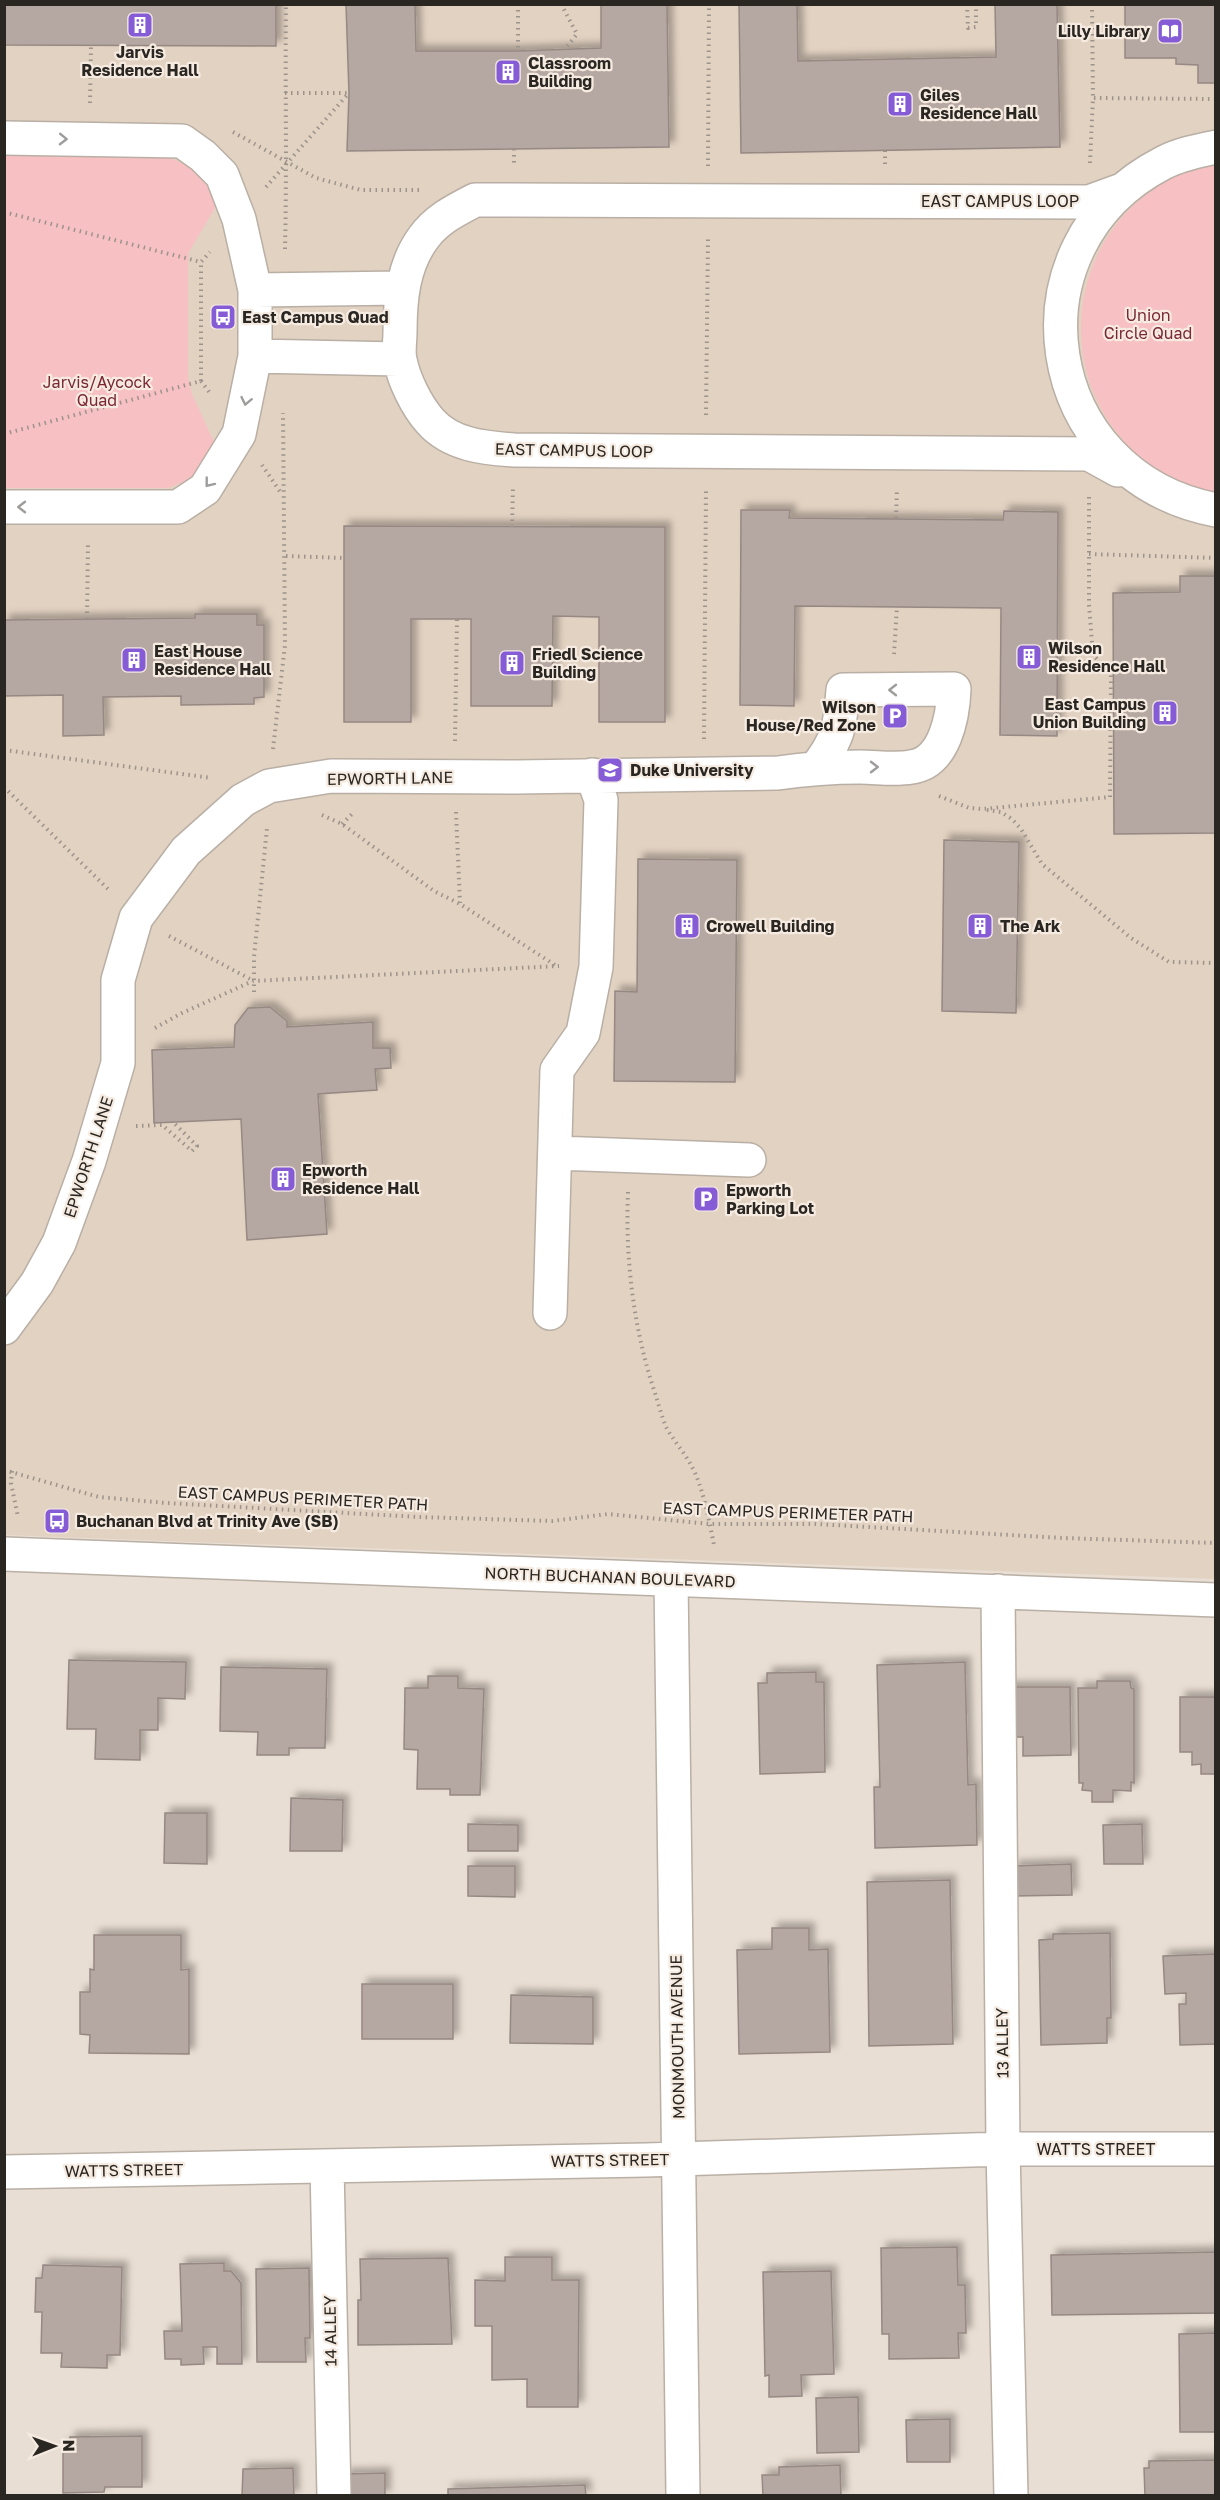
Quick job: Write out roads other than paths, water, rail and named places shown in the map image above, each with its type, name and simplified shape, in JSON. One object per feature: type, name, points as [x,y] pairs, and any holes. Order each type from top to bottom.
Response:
[{"type":"street","points":[[4,138],[182,141],[203,156],[222,175],[239,219],[255,290],[255,356],[240,434],[205,489],[178,507],[4,507]]},
{"type":"street","points":[[1215,147],[1191,152],[1165,162],[1122,190],[1095,220],[1075,255],[1066,283],[1061,311],[1060,338],[1067,378],[1076,403],[1101,444],[1126,469],[1155,490],[1196,506],[1215,510]]},
{"type":"street","name":"EAST CAMPUS LOOP","points":[[1122,190],[1089,202],[475,200],[446,215],[424,237],[412,260],[402,288],[399,359],[411,392],[430,422],[456,440],[479,447],[514,450],[1089,454],[1118,470],[1126,469]]},
{"type":"street","points":[[255,290],[402,288]]},
{"type":"street","points":[[255,356],[399,359]]},
{"type":"street","name":"EPWORTH LANE","points":[[4,1328],[37,1283],[59,1243],[88,1161],[118,1063],[118,980],[136,918],[186,851],[243,800],[268,786],[332,777],[778,773],[816,768],[913,767],[934,755],[948,732],[953,713],[954,689],[843,690],[841,718],[833,746],[816,768]]},
{"type":"street","points":[[550,1313],[557,1070],[583,1033],[596,967],[601,800],[592,775]]},
{"type":"street","points":[[556,1153],[749,1160]]},
{"type":"street","name":"NORTH BUCHANAN BOULEVARD","points":[[4,1554],[1215,1600]]},
{"type":"street","name":"MONMOUTH AVENUE","points":[[671,1579],[684,2496]]},
{"type":"street","name":"13 ALLEY","points":[[998,1591],[1003,2149],[1011,2496]]},
{"type":"street","name":"WATTS STREET","points":[[4,2172],[678,2159],[1003,2149],[1215,2149]]},
{"type":"street","name":"14 ALLEY","points":[[327,2166],[334,2496]]},
{"type":"place","name":"Jarvis Residence Hall","points":[[140,25]]},
{"type":"place","name":"Lilly Library","points":[[1170,31]]},
{"type":"place","name":"Classroom Building","points":[[508,72]]},
{"type":"place","name":"Giles Residence Hall","points":[[900,104]]},
{"type":"place","name":"East Campus Quad","points":[[223,317]]},
{"type":"place","name":"Wilson Residence Hall","points":[[1029,657]]},
{"type":"place","name":"East House Residence Hall","points":[[134,660]]},
{"type":"place","name":"Friedl Science Building","points":[[512,663]]},
{"type":"place","name":"East Campus Union Building","points":[[1165,713]]},
{"type":"place","name":"Wilson House/Red Zone","points":[[895,716]]},
{"type":"place","name":"Duke University","points":[[610,770]]},
{"type":"place","name":"Crowell Building","points":[[687,926]]},
{"type":"place","name":"The Ark","points":[[980,926]]},
{"type":"place","name":"Epworth Residence Hall","points":[[283,1179]]},
{"type":"place","name":"Epworth Parking Lot","points":[[706,1199]]},
{"type":"place","name":"Buchanan Blvd at Trinity Ave (SB)","points":[[57,1521]]},
{"type":"park label","name":"Union Circle Quad","points":[[1148,324]]},
{"type":"park label","name":"Jarvis/Aycock Quad","points":[[97,391]]}]
